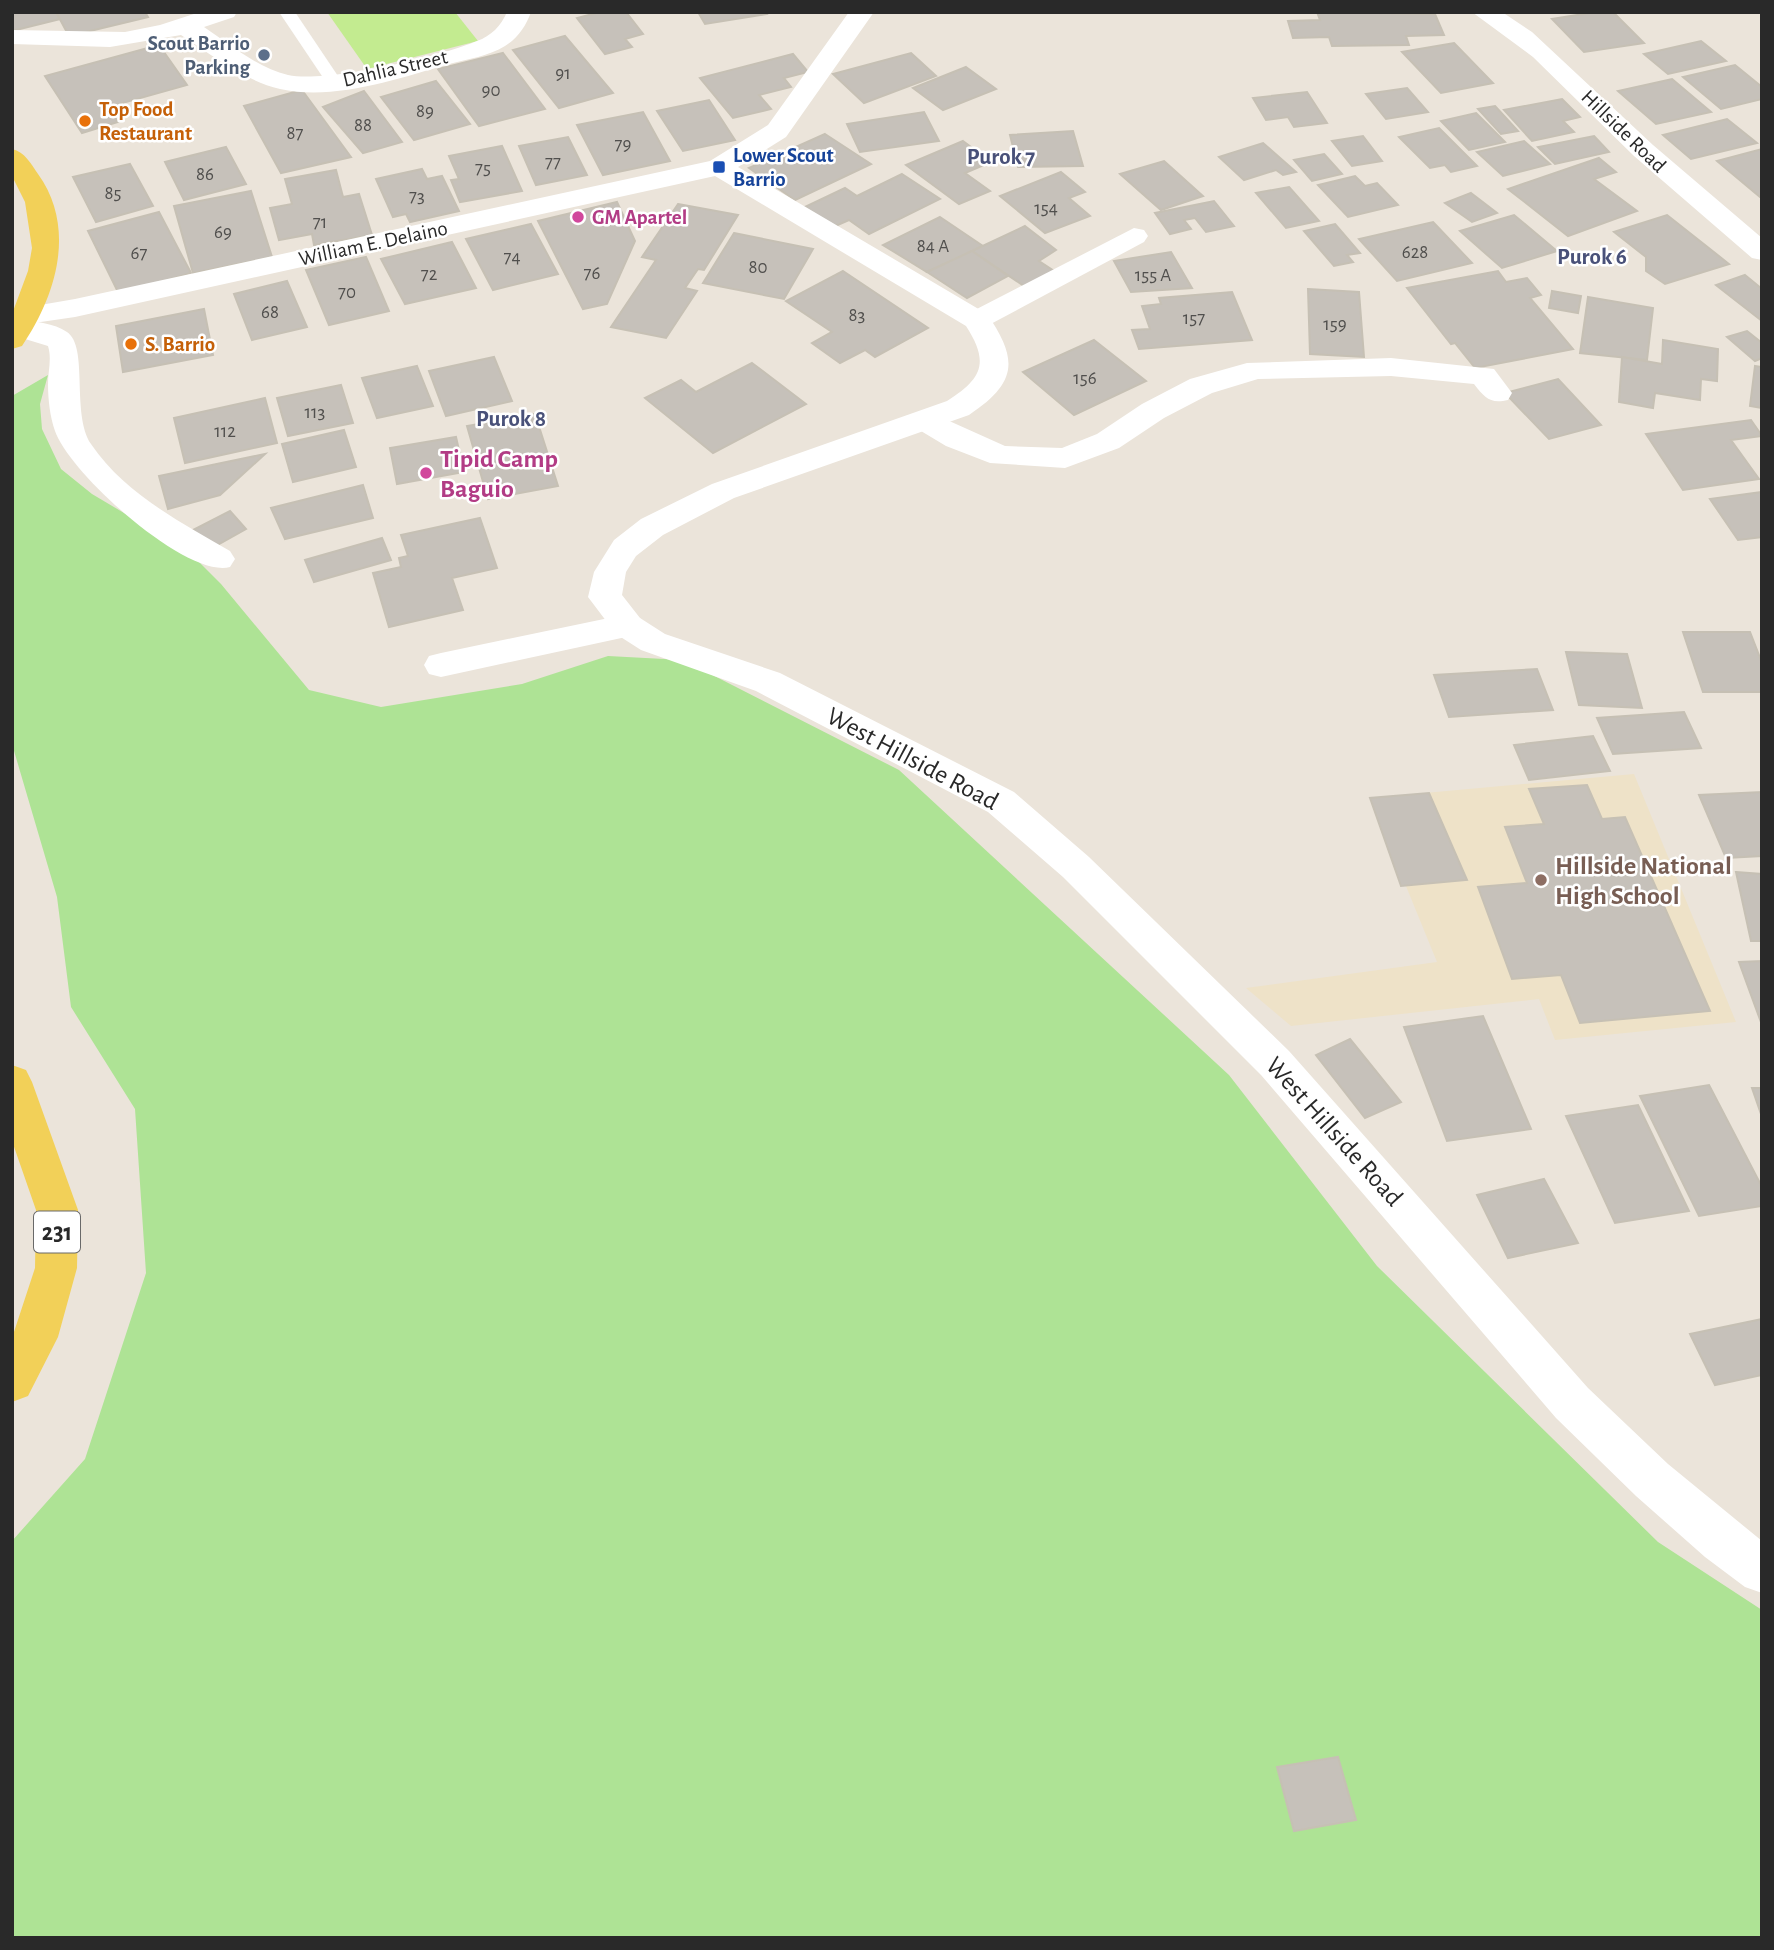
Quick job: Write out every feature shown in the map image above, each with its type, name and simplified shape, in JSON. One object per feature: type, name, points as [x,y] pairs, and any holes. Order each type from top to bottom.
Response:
[{"type":"main road","points":[[12,157],[30,183],[46,234],[45,273],[20,328]]},
{"type":"main road","name":"231","points":[[12,1082],[57,1210],[56,1268],[36,1337],[12,1381]]},
{"type":"street","points":[[12,37],[110,40],[152,35],[225,12]]},
{"type":"street","name":"Dahlia Street","points":[[185,26],[263,74],[286,82],[334,82],[485,47],[504,37],[514,26],[519,12]]},
{"type":"street","name":"William E. Delaino","points":[[20,328],[75,308],[719,167],[752,149],[777,131],[862,12]]},
{"type":"street","name":"Hillside Road","points":[[1484,12],[1505,23],[1539,50],[1668,173],[1762,252]]},
{"type":"street","name":"West Hillside Road","points":[[719,167],[977,320],[996,352],[997,368],[991,382],[979,396],[927,421],[723,491],[652,527],[625,548],[610,572],[605,597],[628,626],[653,642],[768,682],[1000,802],[1076,867],[1275,1063],[1449,1258],[1572,1403],[1652,1480],[1722,1541],[1762,1570]]},
{"type":"street","points":[[977,320],[1134,236]]},
{"type":"street","points":[[20,328],[59,339],[64,346],[62,385],[66,414],[75,443],[93,468],[135,509],[219,559]]},
{"type":"street","points":[[927,421],[957,439],[1001,456],[1065,458],[1108,441],[1153,411],[1200,386],[1257,370],[1391,368],[1453,371],[1483,376],[1497,393]]},
{"type":"street","points":[[441,665],[572,634],[628,626]]},
{"type":"lane","points":[[287,12],[334,82]]},
{"type":"shaded area","name":"Hillside National High School","points":[[1634,774],[1736,1022],[1555,1040],[1539,999],[1291,1026],[1246,988],[1437,962],[1370,798]]},
{"type":"green space","points":[[327,12],[455,12],[478,41],[367,69]]},
{"type":"green space","points":[[48,375],[40,404],[42,429],[61,469],[92,494],[188,551],[221,584],[309,690],[381,707],[522,684],[608,656],[683,660],[899,770],[1229,1075],[1377,1266],[1658,1542],[1762,1610],[1762,1938],[12,1938],[12,1541],[85,1459],[146,1273],[135,1109],[71,1007],[57,897],[12,744],[12,396]]},
{"type":"building","points":[[12,12],[56,12],[60,19],[12,31]]},
{"type":"building","points":[[56,12],[145,12],[148,17],[69,36]]},
{"type":"building","points":[[600,12],[626,12],[643,34],[625,39],[632,47],[605,54],[577,18]]},
{"type":"building","points":[[698,12],[766,12],[767,14],[705,24]]},
{"type":"building","points":[[1317,12],[1435,14],[1444,35],[1406,36],[1409,45],[1332,46],[1329,37],[1293,38],[1288,21],[1320,20]]},
{"type":"building","points":[[1613,12],[1644,43],[1584,52],[1552,19]]},
{"type":"building","points":[[565,36],[613,93],[559,108],[513,50]]},
{"type":"building","points":[[1701,41],[1726,61],[1668,74],[1644,54]]},
{"type":"building","points":[[1454,43],[1493,83],[1441,93],[1402,52]]},
{"type":"building","points":[[159,45],[187,85],[108,107],[118,122],[82,133],[45,76]]},
{"type":"building","points":[[503,53],[545,109],[479,126],[438,69]]},
{"type":"building","points":[[911,53],[936,76],[864,103],[833,74]]},
{"type":"building","points":[[793,54],[808,72],[784,78],[791,87],[759,95],[771,109],[733,118],[700,78]]},
{"type":"building","points":[[1735,65],[1762,87],[1762,99],[1721,109],[1683,77]]},
{"type":"building","points":[[966,67],[996,89],[943,110],[913,88]]},
{"type":"building","points":[[1672,79],[1711,112],[1656,124],[1618,91]]},
{"type":"building","points":[[436,81],[470,124],[414,140],[381,97]]},
{"type":"building","points":[[1407,88],[1428,112],[1386,119],[1366,94]]},
{"type":"building","points":[[302,90],[351,157],[281,173],[244,106]]},
{"type":"building","points":[[364,91],[402,142],[363,153],[323,107]]},
{"type":"building","points":[[1307,92],[1327,123],[1294,127],[1288,117],[1266,120],[1253,98]]},
{"type":"building","points":[[1562,99],[1580,117],[1563,121],[1574,132],[1532,141],[1504,110]]},
{"type":"building","points":[[709,100],[735,140],[683,151],[657,111]]},
{"type":"building","points":[[1495,106],[1518,131],[1501,134],[1478,109]]},
{"type":"building","points":[[643,112],[670,161],[603,175],[577,125]]},
{"type":"building","points":[[924,112],[939,141],[860,152],[847,124]]},
{"type":"building","points":[[1476,113],[1505,142],[1469,150],[1441,121]]},
{"type":"building","points":[[1727,119],[1757,143],[1691,159],[1663,135]]},
{"type":"building","points":[[1439,128],[1477,166],[1451,172],[1445,165],[1430,168],[1399,137]]},
{"type":"building","points":[[1073,131],[1083,166],[1018,167],[1010,135]]},
{"type":"building","points":[[825,134],[871,164],[795,200],[749,168]]},
{"type":"building","points":[[1363,136],[1382,161],[1352,166],[1332,141]]},
{"type":"building","points":[[1594,136],[1609,152],[1555,164],[1538,147]]},
{"type":"building","points":[[568,137],[587,175],[536,185],[519,146]]},
{"type":"building","points":[[963,141],[991,162],[965,173],[990,191],[959,204],[906,165]]},
{"type":"building","points":[[1524,141],[1550,164],[1503,176],[1477,152]]},
{"type":"building","points":[[1263,143],[1296,172],[1283,175],[1276,170],[1244,180],[1219,157]]},
{"type":"building","points":[[502,146],[522,191],[460,202],[451,180],[459,179],[449,156]]},
{"type":"building","points":[[226,147],[246,184],[184,200],[165,162]]},
{"type":"building","points":[[1762,149],[1762,197],[1760,197],[1717,161]]},
{"type":"building","points":[[1324,154],[1342,174],[1312,181],[1294,160]]},
{"type":"building","points":[[1599,158],[1616,172],[1594,179],[1637,211],[1568,236],[1508,189]]},
{"type":"building","points":[[1164,161],[1203,196],[1161,210],[1120,174]]},
{"type":"building","points":[[130,164],[153,206],[96,222],[73,177]]},
{"type":"building","points":[[422,169],[427,179],[442,176],[459,211],[410,222],[406,214],[393,217],[376,179]]},
{"type":"building","points":[[336,170],[343,197],[359,194],[372,235],[314,245],[312,234],[279,240],[270,208],[292,204],[285,179]]},
{"type":"building","points":[[1061,172],[1085,192],[1069,198],[1090,216],[1045,233],[1000,196]]},
{"type":"building","points":[[902,174],[940,199],[869,234],[849,220],[833,227],[805,207],[845,188],[857,196]]},
{"type":"building","points":[[1355,176],[1365,186],[1377,183],[1398,205],[1348,217],[1318,185]]},
{"type":"building","points":[[1289,187],[1319,221],[1286,228],[1256,193]]},
{"type":"building","points":[[251,191],[272,257],[193,273],[174,206]]},
{"type":"building","points":[[1471,193],[1497,213],[1472,222],[1445,203]]},
{"type":"building","points":[[1214,201],[1234,226],[1206,232],[1195,218],[1184,220],[1191,229],[1170,234],[1155,213]]},
{"type":"building","points":[[617,202],[635,241],[607,304],[583,309],[538,221]]},
{"type":"building","points":[[678,204],[738,215],[704,270],[698,269],[685,288],[697,291],[666,338],[611,327],[656,260],[642,257]]},
{"type":"building","points":[[159,212],[191,273],[119,294],[88,231]]},
{"type":"building","points":[[1514,215],[1557,251],[1502,268],[1460,231]]},
{"type":"building","points":[[1667,215],[1729,264],[1665,284],[1646,271],[1646,257],[1614,232]]},
{"type":"building","points":[[940,217],[983,246],[927,272],[883,245]]},
{"type":"building","points":[[1433,222],[1472,263],[1397,281],[1359,239]]},
{"type":"building","points":[[531,224],[558,274],[493,290],[466,239]]},
{"type":"building","points":[[1335,224],[1360,253],[1347,255],[1353,262],[1334,266],[1304,231]]},
{"type":"building","points":[[1025,226],[1056,250],[1039,261],[1054,271],[1024,286],[972,251]]},
{"type":"building","points":[[734,233],[813,249],[784,299],[703,283]]},
{"type":"building","points":[[452,242],[476,288],[405,304],[381,259]]},
{"type":"building","points":[[972,251],[1008,276],[967,298],[927,272]]},
{"type":"building","points":[[1171,252],[1192,288],[1131,292],[1114,261]]},
{"type":"building","points":[[366,257],[389,311],[329,325],[306,270]]},
{"type":"building","points":[[843,271],[928,328],[875,357],[865,350],[840,363],[812,343],[832,332],[786,301]]},
{"type":"building","points":[[1498,271],[1506,282],[1527,278],[1541,295],[1530,298],[1573,349],[1475,368],[1455,343],[1451,344],[1407,288]]},
{"type":"building","points":[[1745,275],[1762,289],[1762,321],[1716,285]]},
{"type":"building","points":[[287,281],[307,327],[252,340],[234,294]]},
{"type":"building","points":[[1308,289],[1359,292],[1364,357],[1310,354]]},
{"type":"building","points":[[1552,291],[1581,296],[1578,313],[1549,308]]},
{"type":"building","points":[[1232,292],[1252,340],[1139,349],[1132,330],[1150,329],[1142,306],[1161,304],[1159,298]]},
{"type":"building","points":[[1588,297],[1653,308],[1647,360],[1580,353]]},
{"type":"building","points":[[204,309],[213,355],[123,372],[116,326]]},
{"type":"building","points":[[1747,331],[1762,343],[1762,358],[1755,361],[1727,337]]},
{"type":"building","points":[[1094,340],[1146,381],[1074,415],[1023,372]]},
{"type":"building","points":[[1663,340],[1718,349],[1717,381],[1701,379],[1700,400],[1655,393],[1653,408],[1619,402],[1622,357],[1662,364]]},
{"type":"building","points":[[494,357],[512,401],[446,416],[429,371]]},
{"type":"building","points":[[752,363],[806,404],[713,453],[645,398],[681,380],[696,392]]},
{"type":"building","points":[[417,366],[433,406],[377,418],[362,378]]},
{"type":"building","points":[[1755,366],[1762,367],[1762,408],[1750,406]]},
{"type":"building","points":[[1558,379],[1601,425],[1549,439],[1505,393]]},
{"type":"building","points":[[341,385],[353,423],[288,436],[277,398]]},
{"type":"building","points":[[265,398],[277,443],[185,463],[174,418]]},
{"type":"building","points":[[535,414],[558,486],[488,499],[467,426]]},
{"type":"building","points":[[1751,420],[1762,436],[1731,440],[1759,479],[1683,490],[1646,434]]},
{"type":"building","points":[[344,430],[356,467],[293,482],[282,444]]},
{"type":"building","points":[[456,437],[464,472],[397,484],[390,448]]},
{"type":"building","points":[[265,454],[220,495],[168,509],[159,476]]},
{"type":"building","points":[[363,485],[373,518],[285,539],[271,508]]},
{"type":"building","points":[[1762,492],[1762,537],[1738,540],[1710,499]]},
{"type":"building","points":[[230,511],[246,529],[212,548],[193,530]]},
{"type":"building","points":[[480,518],[497,568],[452,578],[463,610],[389,627],[373,573],[401,567],[399,558],[408,556],[401,535]]},
{"type":"building","points":[[382,538],[391,560],[314,582],[305,560]]},
{"type":"building","points":[[1683,632],[1750,632],[1762,663],[1762,692],[1703,692]]},
{"type":"building","points":[[1566,652],[1627,654],[1642,708],[1579,705]]},
{"type":"building","points":[[1537,669],[1553,710],[1449,717],[1434,675]]},
{"type":"building","points":[[1684,712],[1701,748],[1613,754],[1597,718]]},
{"type":"building","points":[[1593,736],[1610,771],[1529,780],[1514,745]]},
{"type":"building","points":[[1587,785],[1602,819],[1625,817],[1710,1011],[1580,1023],[1561,975],[1512,979],[1478,887],[1527,883],[1505,827],[1544,824],[1529,789]]},
{"type":"building","points":[[1762,792],[1762,856],[1726,858],[1699,795]]},
{"type":"building","points":[[1429,793],[1467,880],[1401,886],[1370,798]]},
{"type":"building","points":[[1736,872],[1762,874],[1762,941],[1751,941]]},
{"type":"building","points":[[1762,961],[1762,1025],[1739,962]]},
{"type":"building","points":[[1483,1016],[1531,1129],[1447,1141],[1404,1027]]},
{"type":"building","points":[[1350,1039],[1401,1102],[1365,1118],[1316,1055]]},
{"type":"building","points":[[1709,1085],[1762,1187],[1762,1206],[1699,1216],[1640,1096]]},
{"type":"building","points":[[1752,1088],[1762,1088],[1762,1117]]},
{"type":"building","points":[[1638,1105],[1689,1211],[1615,1223],[1566,1116]]},
{"type":"building","points":[[1544,1179],[1578,1243],[1508,1258],[1477,1195]]},
{"type":"building","points":[[1762,1319],[1762,1375],[1715,1385],[1690,1334]]},
{"type":"building","points":[[1338,1757],[1356,1820],[1294,1831],[1277,1767]]},
{"type":"place","name":"Scout Barrio Parking","points":[[264,55]]},
{"type":"place","name":"Top Food Restaurant","points":[[85,121]]},
{"type":"place","name":"Lower Scout Barrio","points":[[719,167]]},
{"type":"place","name":"GM Apartel","points":[[578,217]]},
{"type":"place","name":"S. Barrio","points":[[131,344]]},
{"type":"place","name":"Tipid Camp Baguio","points":[[426,473]]},
{"type":"place","name":"Hillside National High School","points":[[1541,880]]},
{"type":"district","name":"Purok 7","points":[[1001,156]]},
{"type":"district","name":"Purok 6","points":[[1592,256]]},
{"type":"district","name":"Purok 8","points":[[511,418]]}]
